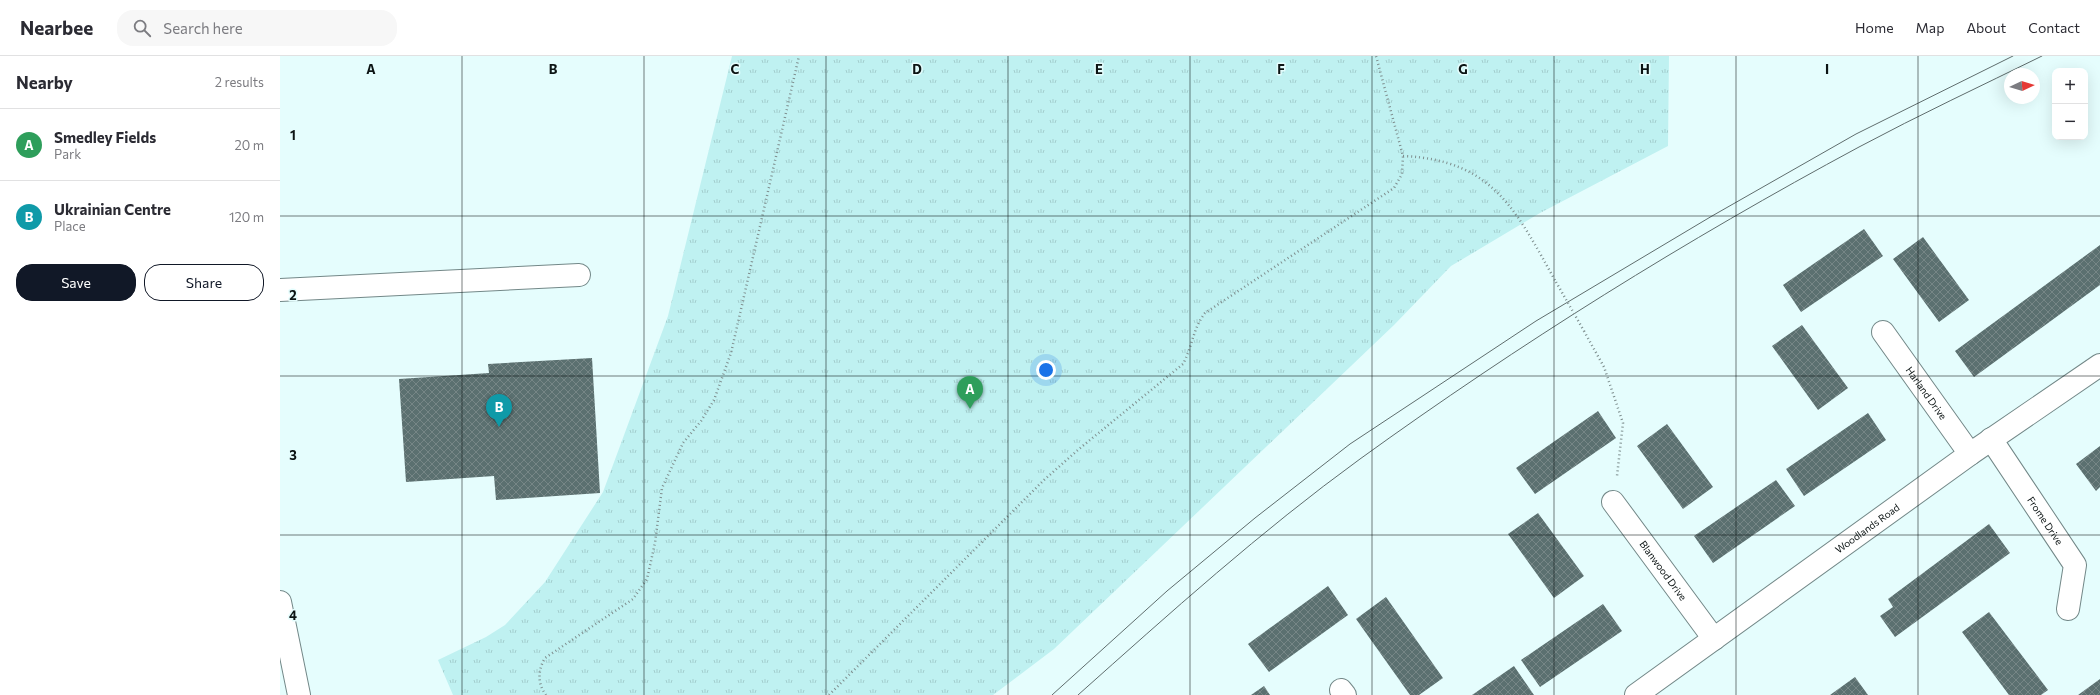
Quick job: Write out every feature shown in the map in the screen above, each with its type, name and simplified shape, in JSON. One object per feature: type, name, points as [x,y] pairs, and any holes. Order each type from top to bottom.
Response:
[{"type":"street","points":[[280,290],[579,276]]},
{"type":"street","name":"Harland Drive","points":[[1883,332],[1970,454]]},
{"type":"street","name":"Woodlands Road","points":[[1636,695],[1991,439],[2100,365]]},
{"type":"street","name":"Frome Drive","points":[[1991,439],[2076,565],[2068,609]]},
{"type":"street","name":"Blanwood Drive","points":[[1613,502],[1714,639]]},
{"type":"street","points":[[280,602],[299,695]]},
{"type":"path","points":[[546,695],[542,690],[539,677],[540,667],[545,658],[633,599],[647,579],[655,543],[662,488],[683,443],[714,400],[731,353],[799,56]]},
{"type":"path","points":[[829,695],[1044,480],[1079,448],[1183,364],[1189,354],[1200,320],[1205,313],[1394,188],[1402,174],[1403,156],[1376,56]]},
{"type":"path","points":[[1403,156],[1423,157],[1467,170],[1499,192],[1520,218],[1604,367],[1623,423],[1613,502]]},
{"type":"green space","points":[[732,56],[1669,56],[1668,146],[1540,213],[1451,266],[1394,325],[1054,649],[993,695],[453,695],[438,660],[486,637],[505,625],[545,582],[603,492],[668,316]]},
{"type":"building","points":[[1864,229],[1883,256],[1801,312],[1783,285]]},
{"type":"building","points":[[1923,237],[1969,300],[1939,322],[1893,259]]},
{"type":"building","points":[[2100,245],[2100,285],[1974,377],[1955,351]]},
{"type":"building","points":[[1802,325],[1848,388],[1818,410],[1772,346]]},
{"type":"building","points":[[592,358],[600,493],[496,500],[494,476],[406,482],[399,379],[489,373],[488,364]]},
{"type":"building","points":[[1598,411],[1616,438],[1535,494],[1516,468]]},
{"type":"building","points":[[1868,413],[1886,440],[1804,496],[1786,469]]},
{"type":"building","points":[[1667,424],[1713,487],[1683,509],[1637,446]]},
{"type":"building","points":[[2100,446],[2100,487],[2096,491],[2076,464]]},
{"type":"building","points":[[1776,480],[1795,506],[1713,563],[1694,536]]},
{"type":"building","points":[[1538,513],[1584,576],[1554,598],[1508,534]]},
{"type":"building","points":[[1989,524],[2010,553],[1895,637],[1880,616],[1893,607],[1888,599]]},
{"type":"building","points":[[1328,586],[1348,615],[1269,672],[1248,644]]},
{"type":"building","points":[[1386,597],[1443,678],[1419,695],[1410,695],[1356,619]]},
{"type":"building","points":[[1603,604],[1622,631],[1540,687],[1521,660]]},
{"type":"building","points":[[1989,612],[2048,690],[2041,695],[2009,695],[1962,632]]},
{"type":"building","points":[[1514,666],[1534,695],[1472,695]]},
{"type":"building","points":[[1855,677],[1868,695],[1830,695]]},
{"type":"building","points":[[2100,679],[2100,695],[2078,695]]},
{"type":"building","points":[[1264,686],[1270,695],[1251,695]]},
{"type":"tram line","points":[[1052,695],[1167,591],[1255,518],[1350,444],[1536,321],[1712,216],[1856,134],[2013,56]]},
{"type":"tram line","points":[[1078,695],[1216,573],[1323,486],[1420,416],[1542,334],[1667,256],[1794,182],[1904,124],[2042,56]]},
{"type":"place","name":"Smedley Fields","points":[[970,409]]},
{"type":"place","name":"Ukrainian Centre","points":[[499,427]]}]
